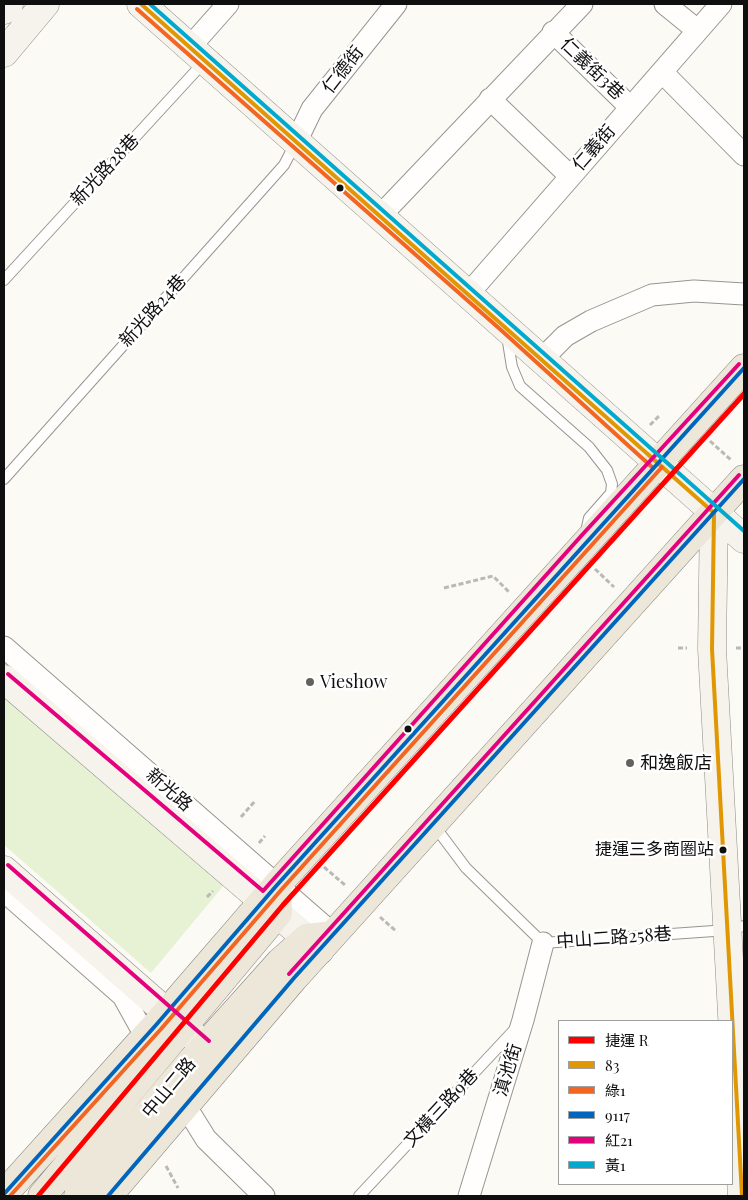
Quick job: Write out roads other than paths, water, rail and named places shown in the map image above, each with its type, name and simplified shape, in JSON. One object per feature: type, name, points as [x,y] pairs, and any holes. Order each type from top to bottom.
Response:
[{"type":"main road","name":"中山二路","points":[[42,1196],[152,1048],[273,899],[582,546],[744,368]]},
{"type":"main road","name":"中山二路","points":[[78,1196],[178,1095],[320,941],[432,824],[714,513],[741,473]]},
{"type":"main road","name":"中山二路","points":[[108,1196],[178,1095],[205,1046],[280,962],[320,941]]},
{"type":"main road","name":"中山二路","points":[[5,1189],[152,1048]]},
{"type":"street","points":[[4,10],[9,4]]},
{"type":"street","points":[[4,53],[46,4]]},
{"type":"street","points":[[141,4],[297,140],[744,539]]},
{"type":"street","points":[[198,54],[228,4]]},
{"type":"street","name":"仁德街","points":[[297,140],[312,109],[396,4]]},
{"type":"street","points":[[381,215],[553,32],[582,4]]},
{"type":"street","points":[[665,4],[698,30]]},
{"type":"street","name":"仁義街","points":[[469,293],[721,4]]},
{"type":"street","name":"仁義街3巷","points":[[553,32],[630,107]]},
{"type":"street","points":[[662,72],[744,156]]},
{"type":"street","points":[[490,99],[570,176]]},
{"type":"street","points":[[542,359],[565,336],[591,321],[652,295],[694,291],[744,294]]},
{"type":"street","points":[[714,513],[712,649],[736,928],[742,1196]]},
{"type":"street","name":"新光路","points":[[4,647],[320,941]]},
{"type":"street","name":"新光路","points":[[4,679],[273,899]]},
{"type":"street","points":[[4,870],[174,1021],[205,1046]]},
{"type":"street","points":[[4,891],[123,996],[178,1095],[206,1139],[216,1151],[264,1196]]},
{"type":"street","name":"滇池街","points":[[469,1196],[523,1020],[543,943]]},
{"type":"lane","name":"新光路28巷","points":[[4,280],[198,54]]},
{"type":"lane","name":"新光路24巷","points":[[4,479],[284,165],[297,140]]},
{"type":"lane","points":[[505,325],[512,367],[520,386],[589,447],[607,470],[612,484],[611,493],[590,518],[582,546]]},
{"type":"lane","name":"中山二路258巷","points":[[432,824],[466,868],[543,943],[736,928]]},
{"type":"lane","name":"文橫三路9巷","points":[[359,1196],[523,1020]]},
{"type":"metro line","name":"R","points":[[38,1196],[283,905],[744,394]]},
{"type":"place","name":"Vieshow","points":[[310,682]]},
{"type":"place","name":"和逸飯店","points":[[630,763]]},
{"type":"place","name":"捷運三多商圈站","points":[[723,850]]}]
